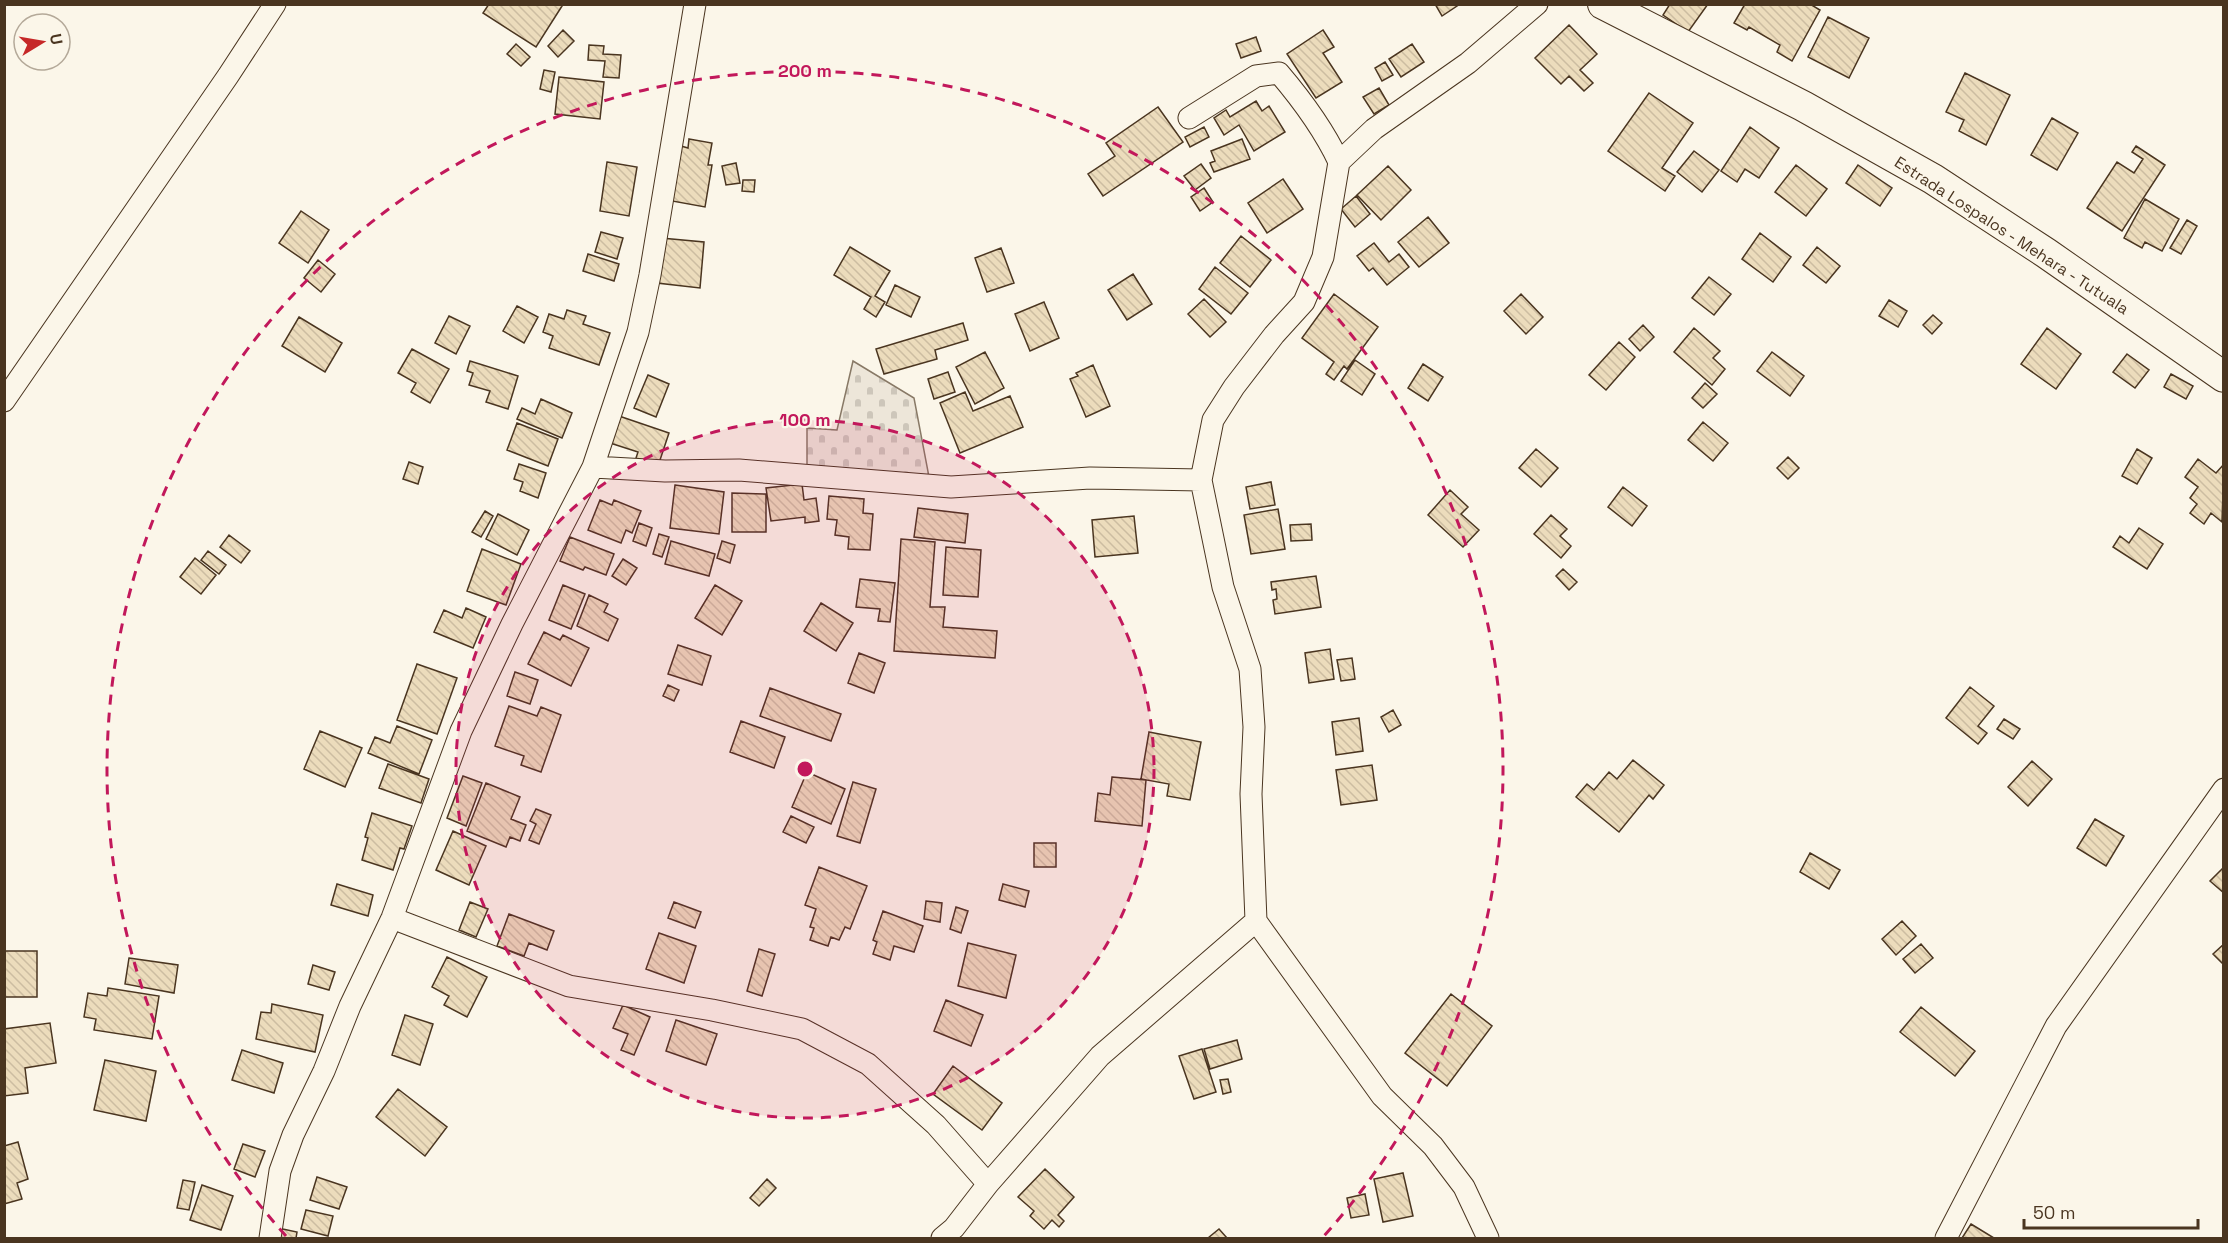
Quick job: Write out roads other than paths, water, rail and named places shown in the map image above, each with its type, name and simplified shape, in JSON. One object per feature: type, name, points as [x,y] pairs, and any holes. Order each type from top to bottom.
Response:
[{"type":"main road","name":"Estrada Lospalos - Mehara - Tutuala","points":[[1603,4],[1803,106],[1933,179],[2046,253],[2223,377]]},
{"type":"street","points":[[4,401],[275,4]]},
{"type":"street","points":[[270,1239],[280,1171],[293,1135],[392,918],[461,731],[512,624],[593,467],[638,332],[652,264],[695,4]]},
{"type":"street","points":[[1339,162],[1374,129],[1468,63],[1537,4]]},
{"type":"street","points":[[1189,118],[1256,76],[1279,73],[1300,97],[1334,150],[1339,162],[1323,257],[1312,284],[1304,302],[1274,335],[1234,387],[1213,420],[1201,480],[1223,587],[1250,669],[1254,727],[1251,794],[1256,921],[1382,1095],[1433,1146],[1464,1187],[1488,1239]]},
{"type":"street","points":[[593,467],[665,471],[739,470],[951,488],[1090,478],[1201,480]]},
{"type":"street","points":[[1946,1239],[2056,1026],[2223,789]]},
{"type":"street","points":[[392,918],[569,986],[712,1010],[802,1029],[868,1064],[936,1125],[988,1184]]},
{"type":"street","points":[[942,1239],[954,1228],[988,1184],[1100,1056],[1256,921]]}]
